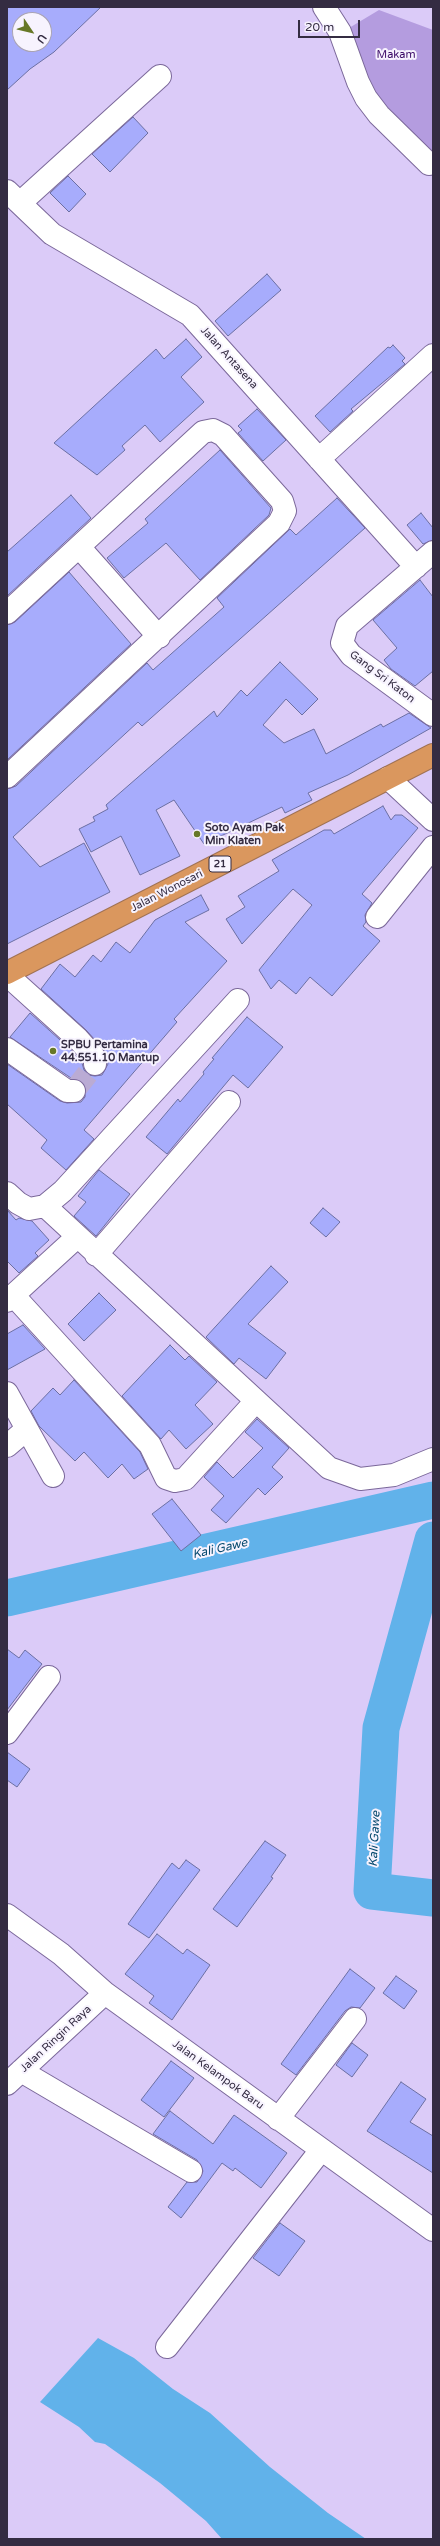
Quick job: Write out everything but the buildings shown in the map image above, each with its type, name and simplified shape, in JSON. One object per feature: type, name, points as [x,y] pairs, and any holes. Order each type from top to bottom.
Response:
[{"type":"highway","name":"Jalan Wonosari","points":[[7,974],[433,755]]},
{"type":"street","points":[[324,7],[340,32],[358,82],[366,98],[383,120],[429,164]]},
{"type":"street","points":[[13,197],[160,76]]},
{"type":"street","name":"Jalan Antasena","points":[[13,197],[52,234],[190,315],[416,567]]},
{"type":"street","points":[[319,459],[433,355]]},
{"type":"street","points":[[7,613],[80,548],[203,432],[213,430],[223,435],[282,501],[285,511],[279,523],[159,637],[7,777]]},
{"type":"street","points":[[80,548],[159,637]]},
{"type":"street","name":"Gang Sri Katon","points":[[433,552],[347,626],[342,643],[351,655],[433,715]]},
{"type":"street","points":[[388,778],[433,820]]},
{"type":"street","points":[[377,917],[433,847]]},
{"type":"street","points":[[7,974],[78,1039],[95,1058],[95,1064]]},
{"type":"street","points":[[7,1193],[18,1203],[29,1209],[45,1206],[63,1191],[238,1000]]},
{"type":"street","points":[[7,1049],[67,1091],[74,1091]]},
{"type":"street","points":[[96,1255],[229,1102]]},
{"type":"street","points":[[45,1206],[96,1255],[328,1468],[360,1478],[394,1475],[433,1459]]},
{"type":"street","points":[[77,1237],[10,1298],[150,1444],[166,1478],[175,1481],[185,1479],[256,1402]]},
{"type":"street","points":[[7,1393],[53,1476]]},
{"type":"street","points":[[7,1446],[27,1429]]},
{"type":"street","points":[[7,1733],[49,1677]]},
{"type":"street","name":"Jalan Kelampok Baru","points":[[7,1915],[61,1954],[104,1993],[433,2230]]},
{"type":"street","name":"Jalan Ringin Raya","points":[[14,2077],[104,1993]]},
{"type":"street","points":[[278,2119],[355,2019]]},
{"type":"street","points":[[14,2077],[191,2172]]},
{"type":"street","points":[[167,2347],[321,2150]]},
{"type":"green space","name":"Makam","points":[[379,10],[433,30],[433,153],[384,109],[364,71],[349,28]]},
{"type":"water","points":[[98,2338],[134,2358],[173,2389],[210,2413],[270,2467],[328,2513],[366,2539],[222,2539],[206,2521],[160,2483],[105,2444],[95,2442],[79,2427],[40,2402]]},
{"type":"waterway","name":"Kali Gawe","points":[[7,1598],[433,1500]]},
{"type":"waterway","name":"Kali Gawe","points":[[433,1540],[381,1728],[372,1891],[433,1898]]},
{"type":"tunnel","points":[[74,1091],[95,1064]]},
{"type":"place","name":"Soto Ayam Pak Min Klaten","points":[[197,834]]},
{"type":"place","name":"SPBU Pertamina 44.551.10 Mantup","points":[[53,1051]]}]
